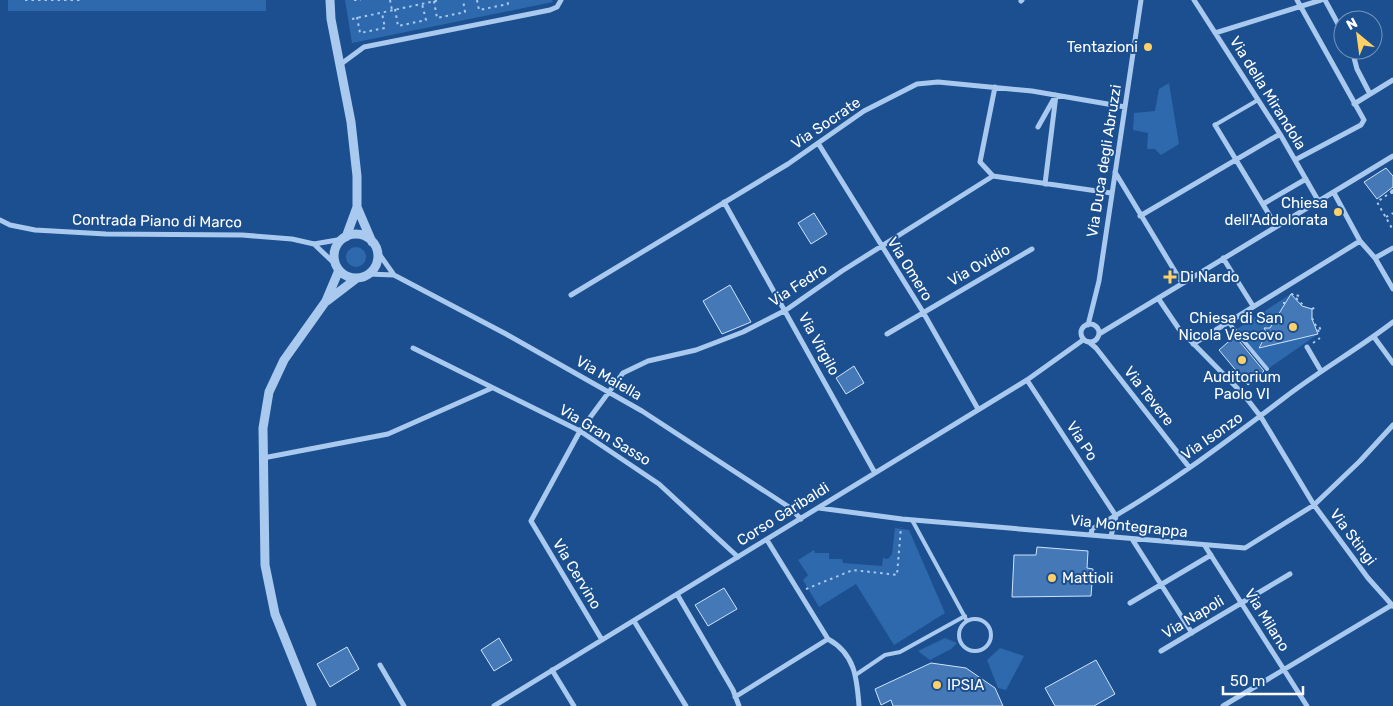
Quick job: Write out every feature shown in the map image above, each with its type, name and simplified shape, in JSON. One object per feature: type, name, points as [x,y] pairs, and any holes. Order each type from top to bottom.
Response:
[{"type":"street","points":[[312,706],[275,614],[267,573],[263,428],[270,392],[284,360],[326,301],[337,267],[335,250],[345,238],[357,207],[357,176],[352,131],[342,64],[331,19],[330,0]]},
{"type":"street","points":[[342,64],[364,47],[550,10],[557,7],[561,0]]},
{"type":"street","name":"Via Duca degli Abruzzi","points":[[1088,325],[1099,281],[1141,0]]},
{"type":"street","name":"Via della Mirandola","points":[[1194,0],[1280,134],[1319,202]]},
{"type":"street","points":[[1295,160],[1361,125],[1364,120],[1296,0]]},
{"type":"street","points":[[1215,32],[1321,0]]},
{"type":"street","points":[[1325,0],[1333,15]]},
{"type":"street","points":[[1355,60],[1357,69],[1370,94]]},
{"type":"street","points":[[1354,104],[1393,80]]},
{"type":"street","name":"Via Socrate","points":[[571,295],[818,143],[864,111],[917,84],[938,82],[995,87],[1056,95],[1125,108]]},
{"type":"street","points":[[995,87],[980,162],[993,176],[1111,194]]},
{"type":"street","points":[[1038,127],[1056,95]]},
{"type":"street","points":[[1045,184],[1056,95]]},
{"type":"street","points":[[1214,125],[1276,226]]},
{"type":"street","points":[[1140,216],[1280,134]]},
{"type":"street","name":"Via Omero","points":[[818,143],[923,312],[978,409]]},
{"type":"street","points":[[1099,334],[1096,327],[1088,325],[1081,332],[1086,341],[1097,340],[1099,334],[1393,156]]},
{"type":"street","points":[[1115,171],[1140,216],[1182,283]]},
{"type":"street","name":"Via Fedro","points":[[531,522],[580,431],[607,391],[622,373],[648,361],[696,350],[743,332],[786,310],[842,271],[882,248],[949,202],[993,176]]},
{"type":"street","points":[[1263,204],[1306,179]]},
{"type":"street","points":[[1334,193],[1360,241],[1375,258],[1393,289]]},
{"type":"street","name":"Via Virgilo","points":[[724,202],[786,310],[875,473]]},
{"type":"street","points":[[326,301],[357,278],[368,274],[375,266],[375,247],[357,207]]},
{"type":"street","name":"Contrada Piano di Marco","points":[[0,220],[10,225],[36,230],[106,234],[242,235],[292,239],[314,244]]},
{"type":"street","points":[[314,244],[362,236],[375,247]]},
{"type":"street","points":[[1193,344],[1360,241]]},
{"type":"street","points":[[314,244],[337,267],[350,277],[357,278]]},
{"type":"street","name":"Via Maiella","points":[[375,247],[394,275]]},
{"type":"street","points":[[1375,258],[1393,248]]},
{"type":"street","name":"Via Ovidio","points":[[887,334],[1032,249]]},
{"type":"street","points":[[1223,258],[1253,306]]},
{"type":"street","name":"Via Maiella","points":[[368,274],[394,275],[506,334],[607,391],[642,411],[789,506],[801,519]]},
{"type":"street","name":"Via Stingi","points":[[1158,298],[1193,344],[1244,395],[1261,417],[1314,505],[1368,578],[1392,606]]},
{"type":"street","name":"Via Isonzo","points":[[1091,534],[1092,529],[1116,516],[1189,467],[1393,322]]},
{"type":"street","points":[[1374,337],[1393,363]]},
{"type":"street","name":"Corso Garibaldi","points":[[494,706],[1027,380],[1086,341]]},
{"type":"street","name":"Via Tevere","points":[[1086,341],[1096,348],[1189,467]]},
{"type":"street","points":[[1307,347],[1322,371]]},
{"type":"street","name":"Via Gran Sasso","points":[[413,348],[580,431],[660,484],[738,557]]},
{"type":"street","name":"Via Po","points":[[1027,380],[1116,516]]},
{"type":"street","points":[[263,458],[388,434],[492,388]]},
{"type":"street","name":"Via Montegrappa","points":[[818,508],[902,519],[1245,548],[1314,505],[1360,461],[1393,425]]},
{"type":"street","points":[[1111,536],[1116,516]]},
{"type":"street","name":"Via Cervino","points":[[531,522],[602,640]]},
{"type":"street","points":[[1132,539],[1192,633]]},
{"type":"street","points":[[767,540],[828,639],[839,645],[857,674],[859,706]]},
{"type":"street","name":"Via Milano","points":[[1205,546],[1307,706]]},
{"type":"street","points":[[1130,603],[1211,555]]},
{"type":"street","name":"Via Napoli","points":[[1161,651],[1290,574]]},
{"type":"street","points":[[677,594],[733,690],[739,706]]},
{"type":"street","points":[[1223,706],[1392,606]]},
{"type":"street","points":[[634,621],[686,706]]},
{"type":"street","points":[[735,698],[828,639]]},
{"type":"street","points":[[380,664],[404,706]]},
{"type":"street","points":[[552,670],[574,706]]},
{"type":"lane","points":[[1214,125],[1258,100]]},
{"type":"lane","points":[[1228,322],[1267,369]]},
{"type":"lane","points":[[911,519],[967,621]]},
{"type":"lane","points":[[857,674],[885,655],[900,652],[965,616]]},
{"type":"lane","points":[[978,619],[988,625],[990,641],[983,649],[968,650],[960,643],[959,633],[967,621],[978,619]]},
{"type":"path","points":[[25,0],[81,0]]},
{"type":"path","points":[[354,0],[361,0]]},
{"type":"path","points":[[390,0],[398,26],[426,20],[422,4]]},
{"type":"path","points":[[352,18],[440,0]]},
{"type":"path","points":[[434,1],[437,18],[466,12],[463,0]]},
{"type":"path","points":[[477,0],[479,10],[508,4],[507,0]]},
{"type":"path","points":[[357,17],[360,34],[385,28],[382,12]]},
{"type":"path","points":[[1393,192],[1377,202],[1393,230]]},
{"type":"path","points":[[1386,218],[1393,213]]},
{"type":"path","points":[[1299,296],[1292,294],[1304,306]]},
{"type":"path","points":[[1312,309],[1316,307]]},
{"type":"path","points":[[1312,318],[1319,332],[1321,332],[1320,326]]},
{"type":"path","points":[[800,592],[853,570],[897,575],[902,519]]},
{"type":"shaded area","points":[[8,0],[266,0],[266,11],[8,11]]},
{"type":"shaded area","points":[[345,0],[552,0],[553,2],[352,43]]},
{"type":"shaded area","points":[[1169,83],[1179,144],[1161,155],[1155,149],[1147,149],[1148,133],[1133,130],[1134,113],[1155,111],[1159,89]]},
{"type":"shaded area","points":[[352,247],[360,247],[366,253],[366,261],[360,267],[352,267],[346,261],[346,253]]},
{"type":"shaded area","points":[[1291,294],[1258,348],[1318,334],[1268,369],[1237,329]]},
{"type":"shaded area","points":[[895,528],[909,530],[945,613],[894,645],[856,584],[819,607],[803,580],[808,575],[798,560],[814,550],[815,553],[829,553],[829,559],[842,559],[843,563],[882,566],[883,558],[888,559],[892,554]]},
{"type":"shaded area","points":[[945,638],[957,643],[951,649],[930,660],[918,651]]},
{"type":"shaded area","points":[[1000,648],[1024,656],[1006,690],[998,688],[987,660]]},
{"type":"building","points":[[1386,168],[1393,176],[1393,187],[1377,199],[1364,182]]},
{"type":"building","points":[[814,213],[827,234],[811,244],[798,223]]},
{"type":"building","points":[[730,285],[751,322],[722,334],[703,301]]},
{"type":"building","name":"Chiesa di San Nicola Vescovo","points":[[1291,294],[1302,306],[1312,309],[1312,319],[1318,334],[1259,348],[1267,333],[1264,328],[1270,328]]},
{"type":"building","name":"Auditorium Paolo VI","points":[[1235,336],[1264,371],[1248,385],[1219,350]]},
{"type":"building","points":[[854,366],[864,383],[846,394],[836,378]]},
{"type":"building","name":"Mattioli","points":[[1037,547],[1088,551],[1087,568],[1093,569],[1091,596],[1012,597],[1014,555],[1036,555]]},
{"type":"building","points":[[724,588],[737,609],[708,626],[695,605]]},
{"type":"building","points":[[499,638],[512,660],[494,671],[481,650]]},
{"type":"building","points":[[347,647],[359,669],[330,687],[317,664]]},
{"type":"building","points":[[1096,660],[1115,694],[1094,706],[1055,706],[1045,688]]},
{"type":"building","name":"IPSIA","points":[[931,663],[966,668],[995,688],[1003,706],[893,706],[891,700],[881,705],[875,689]]},
{"type":"place","name":"Tentazioni","points":[[1148,47]]},
{"type":"place","name":"Chiesa dell'Addolorata","points":[[1338,212]]},
{"type":"place","name":"Di Nardo","points":[[1170,277]]},
{"type":"place","name":"Chiesa di San Nicola Vescovo","points":[[1293,327]]},
{"type":"place","name":"Auditorium Paolo VI","points":[[1242,360]]},
{"type":"place","name":"Mattioli","points":[[1052,578]]},
{"type":"place","name":"IPSIA","points":[[937,685]]}]
